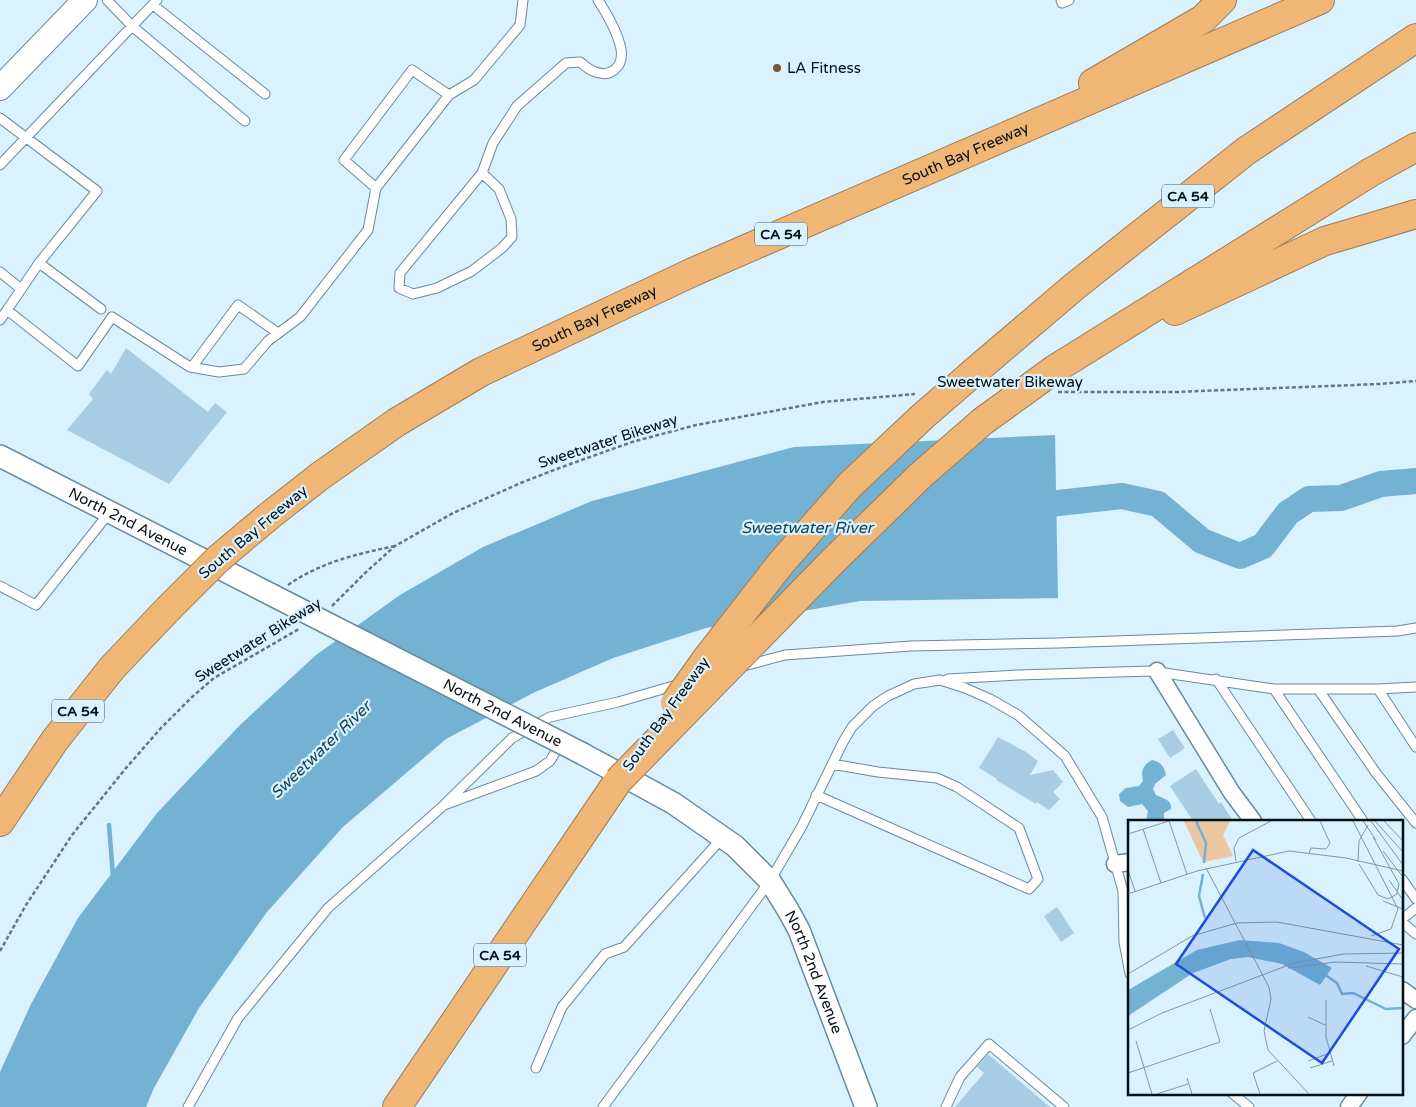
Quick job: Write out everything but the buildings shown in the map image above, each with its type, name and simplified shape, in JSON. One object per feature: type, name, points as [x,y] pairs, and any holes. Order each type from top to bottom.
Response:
[{"type":"highway","points":[[987,144],[1203,19],[1222,0]]},
{"type":"highway","name":"South Bay Freeway","points":[[0,822],[55,740],[112,668],[168,609],[218,559],[269,516],[320,476],[397,422],[481,372],[693,272],[1320,0]]},
{"type":"highway","name":"South Bay Freeway","points":[[397,1107],[602,804],[707,658],[794,548],[850,485],[923,416],[1075,286],[1246,151],[1416,38]]},
{"type":"highway","points":[[618,781],[828,566],[921,475],[983,421],[1053,381],[1093,346],[1371,172],[1416,147]]},
{"type":"highway","points":[[1093,346],[1189,305],[1325,241],[1416,214]]},
{"type":"main road","points":[[0,88],[84,0]]},
{"type":"street","name":"North 2nd Avenue","points":[[0,456],[583,754],[673,803],[723,836],[749,858],[770,881],[799,930],[866,1107]]},
{"type":"street","points":[[1157,672],[1232,793],[1252,820]]},
{"type":"street","points":[[1404,991],[1416,1000]]},
{"type":"street","points":[[1404,1033],[1416,1018]]},
{"type":"street","points":[[1349,1107],[1358,1094]]},
{"type":"lane","points":[[107,0],[132,26],[245,120]]},
{"type":"lane","points":[[7,310],[78,366],[112,317],[192,367],[219,372],[244,369],[268,340],[300,317],[368,230],[376,188],[449,95],[474,80],[520,25],[523,0]]},
{"type":"lane","points":[[482,173],[499,189],[511,220],[512,237],[502,248],[472,271],[437,288],[412,294],[399,288],[400,272],[482,173],[493,143],[518,106],[566,63],[580,62],[594,72],[609,74],[616,70],[620,63],[621,49],[616,34],[598,0]]},
{"type":"lane","points":[[1061,0],[1062,3],[1070,0]]},
{"type":"lane","points":[[0,165],[155,3],[265,94]]},
{"type":"lane","points":[[376,188],[344,160],[412,70],[449,95]]},
{"type":"lane","points":[[0,118],[97,191],[39,263],[0,320]]},
{"type":"lane","points":[[39,263],[101,308]]},
{"type":"lane","points":[[0,272],[21,289]]},
{"type":"lane","points":[[192,367],[238,305],[278,333]]},
{"type":"lane","points":[[0,586],[36,605],[109,512]]},
{"type":"lane","points":[[188,1107],[238,1018],[328,908],[444,805],[512,738],[550,717],[618,702],[785,654],[892,647],[1398,631],[1416,628]]},
{"type":"lane","points":[[603,1107],[770,881],[802,826],[852,727],[872,706],[888,696],[925,682],[1027,674],[1157,672],[1274,689],[1378,690],[1416,687]]},
{"type":"lane","points":[[940,680],[990,699],[1018,715],[1064,756],[1102,817],[1123,863],[1123,891],[1127,931],[1124,942],[1128,963]]},
{"type":"lane","points":[[1216,680],[1310,820]]},
{"type":"lane","points":[[1274,689],[1362,820]]},
{"type":"lane","points":[[1318,689],[1376,772],[1416,823]]},
{"type":"lane","points":[[1378,690],[1416,747]]},
{"type":"lane","points":[[444,805],[536,771],[550,761],[561,743]]},
{"type":"lane","points":[[816,795],[1029,889],[1038,878],[1019,828],[957,787],[937,778],[878,772],[832,764]]},
{"type":"lane","points":[[536,1068],[562,1007],[605,954],[624,947],[723,836]]},
{"type":"lane","points":[[1404,882],[1416,899]]},
{"type":"lane","points":[[1404,919],[1416,908]]},
{"type":"lane","points":[[1404,923],[1416,934]]},
{"type":"lane","points":[[946,1107],[960,1077],[989,1044],[1064,1107]]},
{"type":"lane","points":[[1233,1094],[1249,1107]]},
{"type":"path","name":"Sweetwater Bikeway","points":[[1053,381],[1176,392],[1416,381]]},
{"type":"path","name":"Sweetwater Bikeway","points":[[331,607],[395,546],[453,513],[523,482],[602,452],[696,425],[823,402],[919,394]]},
{"type":"path","points":[[272,595],[316,568],[334,560],[395,546]]},
{"type":"path","name":"Sweetwater Bikeway","points":[[0,951],[26,906],[72,835],[161,728],[214,678],[304,626]]},
{"type":"water","name":"Sweetwater River","points":[[1055,435],[1058,598],[860,601],[706,628],[613,658],[533,693],[446,739],[343,827],[267,912],[199,1008],[154,1088],[146,1107],[0,1107],[0,1072],[31,1004],[78,918],[157,813],[241,724],[316,655],[400,595],[483,547],[592,501],[794,447]]},
{"type":"water","points":[[1152,760],[1158,762],[1162,765],[1166,775],[1155,784],[1153,789],[1156,795],[1170,803],[1171,809],[1164,813],[1164,820],[1146,820],[1148,811],[1142,804],[1128,807],[1120,801],[1119,794],[1126,788],[1139,786],[1143,781],[1142,774],[1146,764]]},
{"type":"waterway","name":"Sweetwater River","points":[[1022,507],[1122,496],[1158,504],[1202,541],[1240,556],[1263,546],[1288,513],[1309,499],[1341,498],[1381,484],[1416,481]]},
{"type":"waterway","points":[[109,825],[113,876]]},
{"type":"place","name":"LA Fitness","points":[[777,68]]}]
